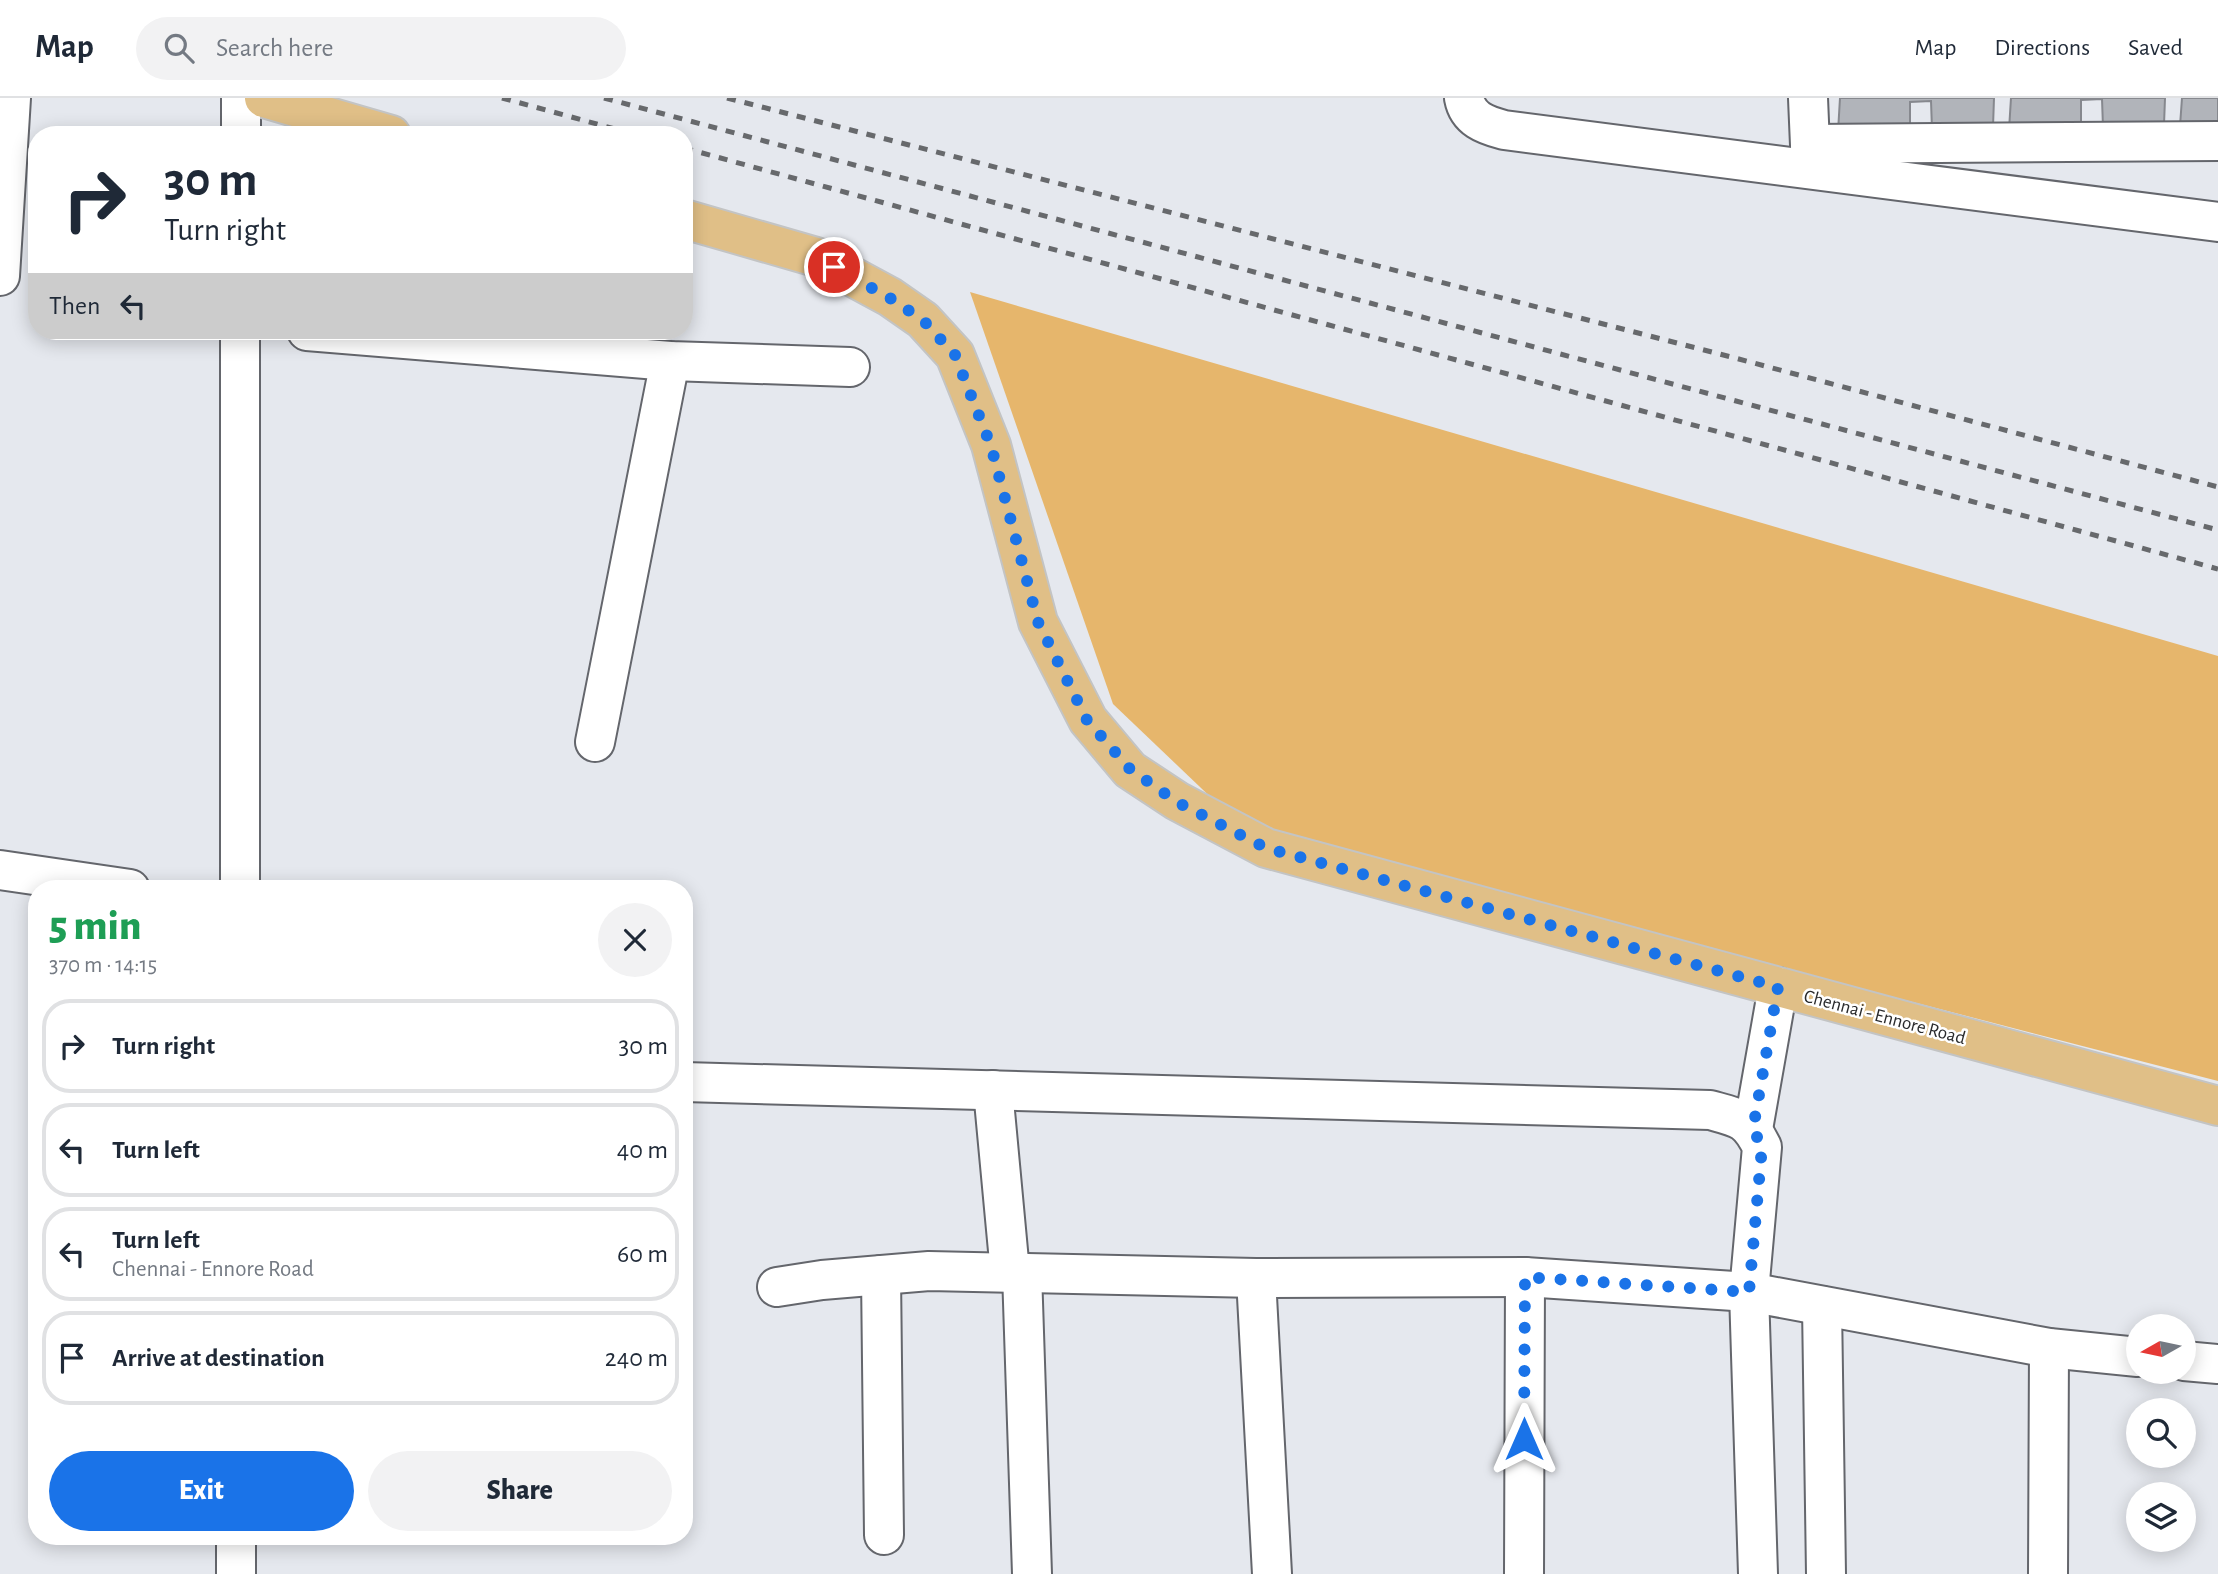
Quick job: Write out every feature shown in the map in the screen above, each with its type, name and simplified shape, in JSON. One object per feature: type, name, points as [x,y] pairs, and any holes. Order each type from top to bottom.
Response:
[{"type":"main road","points":[[264,98],[360,126]]},
{"type":"main road","name":"Chennai - Ennore Road","points":[[693,222],[816,257],[890,298],[923,320],[955,355],[991,446],[1038,622],[1087,720],[1130,769],[1177,802],[1266,848],[2218,1107]]},
{"type":"street","points":[[0,276],[11,98]]},
{"type":"street","points":[[241,98],[241,126]]},
{"type":"street","points":[[1464,98],[1475,118],[1488,126],[1504,130],[1810,158],[2218,222]]},
{"type":"street","points":[[1808,98],[1810,158]]},
{"type":"street","points":[[1810,158],[2218,141]]},
{"type":"street","points":[[240,340],[240,880]]},
{"type":"street","points":[[416,340],[670,361],[850,367]]},
{"type":"street","points":[[594,742],[670,361]]},
{"type":"street","points":[[0,870],[68,880]]},
{"type":"street","points":[[1753,1129],[1778,987]]},
{"type":"street","points":[[693,1082],[1710,1110],[1738,1118],[1753,1129],[1762,1147],[1749,1292],[1758,1574]]},
{"type":"street","points":[[993,1090],[1016,1272],[1032,1574]]},
{"type":"street","points":[[776,1287],[822,1280],[929,1271],[1256,1278],[1525,1277],[1749,1292],[2049,1348],[2126,1356]]},
{"type":"street","points":[[881,1275],[884,1535]]},
{"type":"street","points":[[1524,1574],[1525,1277]]},
{"type":"street","points":[[1256,1278],[1272,1574]]},
{"type":"street","points":[[1822,1306],[1826,1574]]},
{"type":"street","points":[[2048,1574],[2049,1348]]},
{"type":"street","points":[[2196,1362],[2218,1364]]},
{"type":"street","points":[[236,1545],[236,1574]]},
{"type":"shaded area","points":[[970,292],[2218,656],[2218,1081],[1244,829],[1113,704]]},
{"type":"building","points":[[1840,98],[1994,98],[1993,127],[1932,129],[1931,101],[1910,102],[1910,129],[1838,132]]},
{"type":"building","points":[[2011,98],[2165,98],[2164,125],[2103,127],[2102,99],[2081,100],[2081,127],[2009,130]]},
{"type":"building","points":[[2182,98],[2218,98],[2218,125],[2180,126]]},
{"type":"railway","points":[[502,98],[604,126]]},
{"type":"railway","points":[[604,98],[2218,530]]},
{"type":"railway","points":[[727,98],[1735,358],[2218,487]]},
{"type":"railway","points":[[693,150],[2218,569]]},
{"type":"route","points":[[834,267],[923,320],[955,355],[991,446],[1038,622],[1087,720],[1130,769],[1177,802],[1266,848],[1778,987],[1753,1129],[1762,1147],[1749,1292],[1525,1277],[1524,1439]]}]
